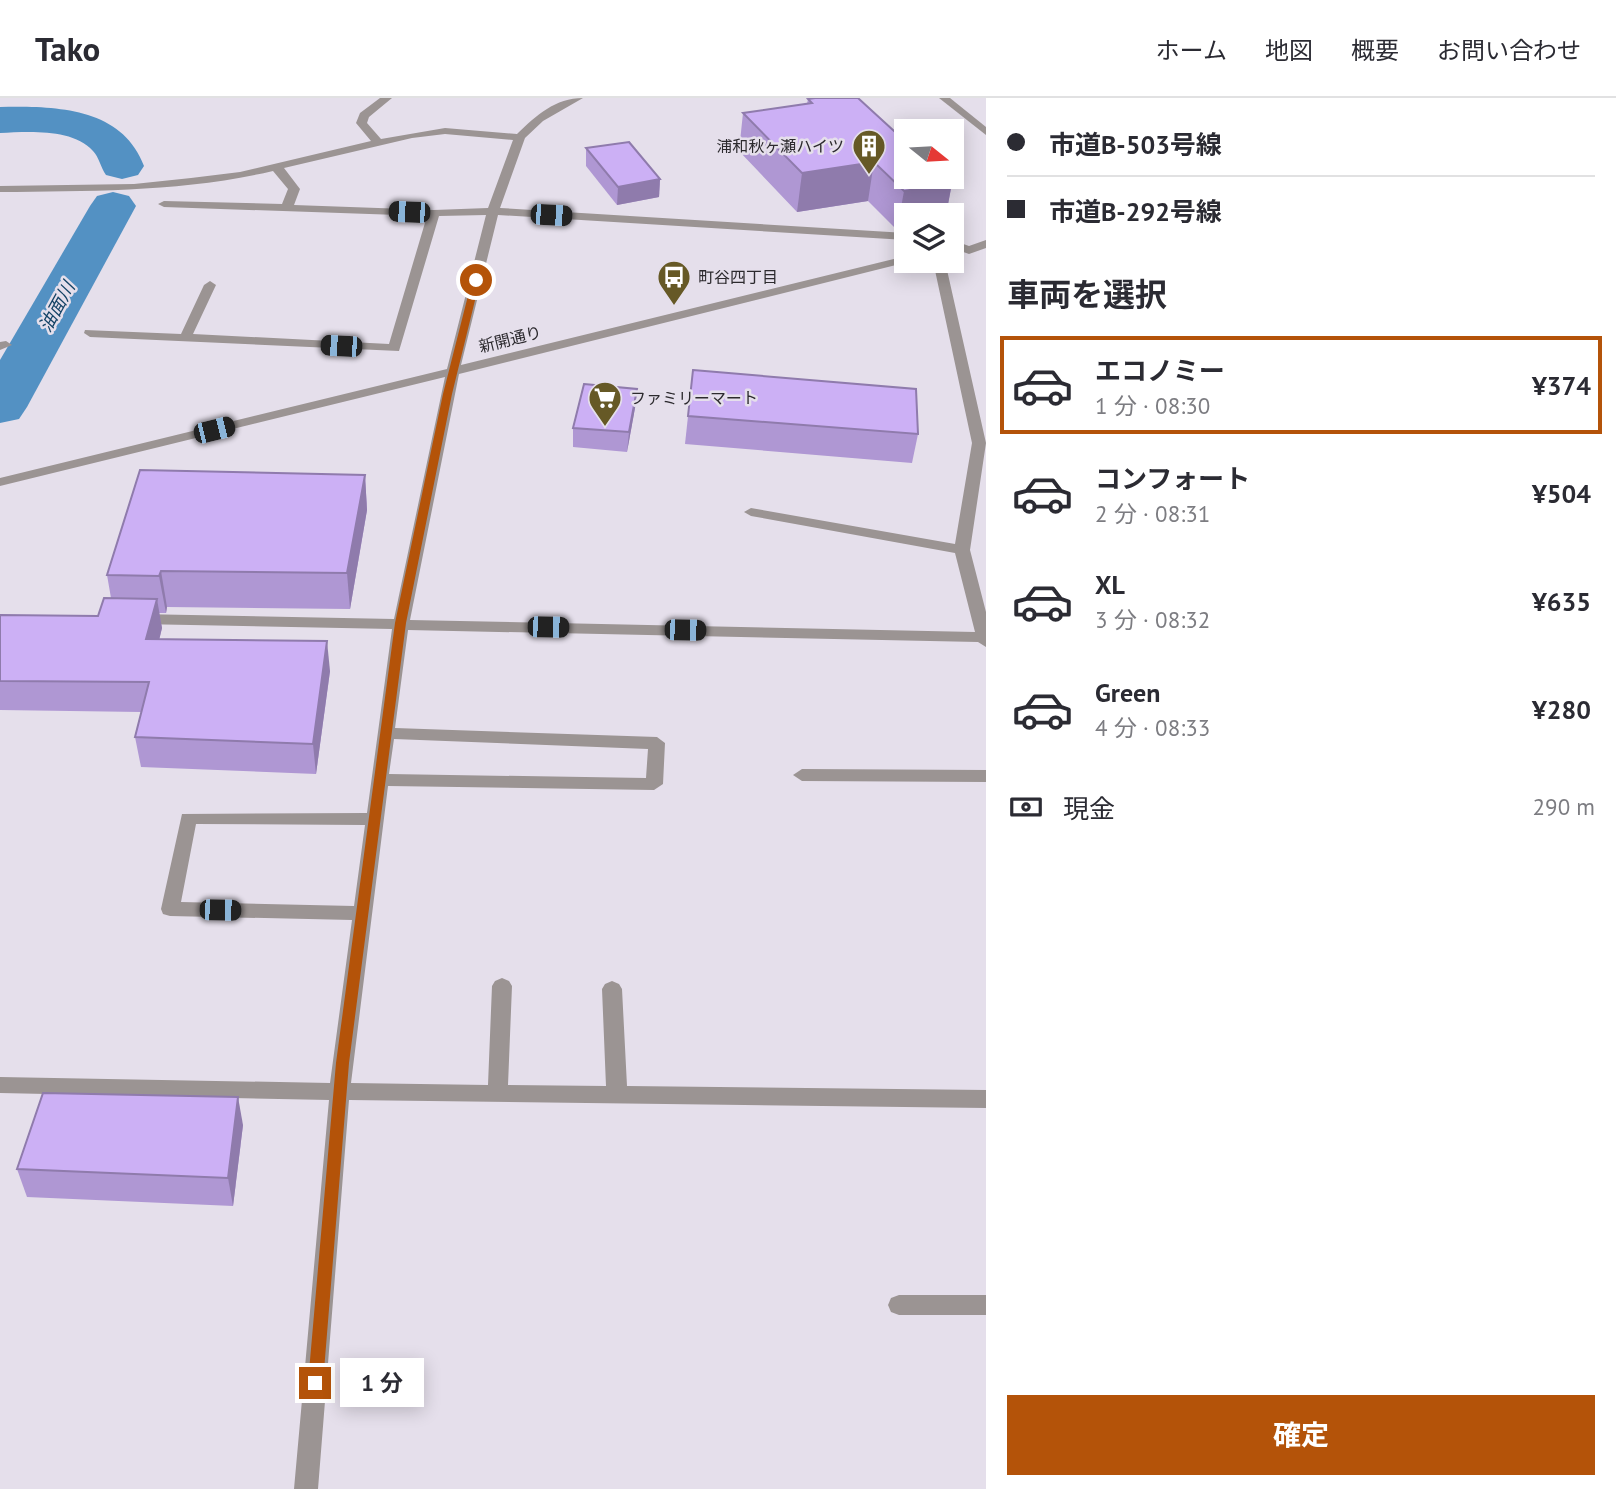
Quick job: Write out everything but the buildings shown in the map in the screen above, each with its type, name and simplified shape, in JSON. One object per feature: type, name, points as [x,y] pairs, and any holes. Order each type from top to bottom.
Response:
[{"type":"street","points":[[364,98],[361,105],[364,115]]},
{"type":"street","points":[[379,143],[361,123],[364,115],[387,98]]},
{"type":"street","points":[[306,1489],[339,1093],[373,819],[401,623],[453,372],[494,211],[520,137],[539,119],[562,104],[578,98]]},
{"type":"street","points":[[944,98],[986,132]]},
{"type":"street","points":[[0,189],[134,187],[240,175],[379,143],[445,131],[520,137]]},
{"type":"street","points":[[276,167],[287,177],[294,189],[287,207]]},
{"type":"street","points":[[164,204],[434,213],[494,211],[894,235]]},
{"type":"street","points":[[90,333],[394,348],[434,213]]},
{"type":"street","points":[[964,248],[970,250],[986,244]]},
{"type":"street","points":[[964,250],[986,251]]},
{"type":"street","name":"新開通り","points":[[0,482],[894,263]]},
{"type":"street","points":[[125,619],[401,623],[985,639],[962,550],[982,443],[942,273]]},
{"type":"street","points":[[185,338],[210,285]]},
{"type":"street","points":[[751,512],[962,550]]},
{"type":"street","points":[[380,780],[654,784],[657,743],[386,733]]},
{"type":"street","points":[[802,775],[986,776]]},
{"type":"street","points":[[361,913],[170,909],[188,818],[373,819]]},
{"type":"street","points":[[498,1091],[502,986]]},
{"type":"street","points":[[612,989],[617,1093]]},
{"type":"street","points":[[0,1085],[339,1093],[498,1091],[986,1099]]},
{"type":"street","points":[[900,1305],[986,1305]]},
{"type":"waterway","name":"油面川","points":[[0,120],[53,122],[91,131],[106,139],[117,150],[122,166]]},
{"type":"waterway","name":"油面川","points":[[0,407],[113,206]]},
{"type":"place","name":"浦和秋ヶ瀬ハイツ","points":[[869,176]]},
{"type":"place","name":"町谷四丁目","points":[[674,307]]},
{"type":"place","name":"ファミリーマート","points":[[605,428]]},
{"type":"route","points":[[315,1383],[342,1063],[401,623],[447,394],[476,280]]}]
